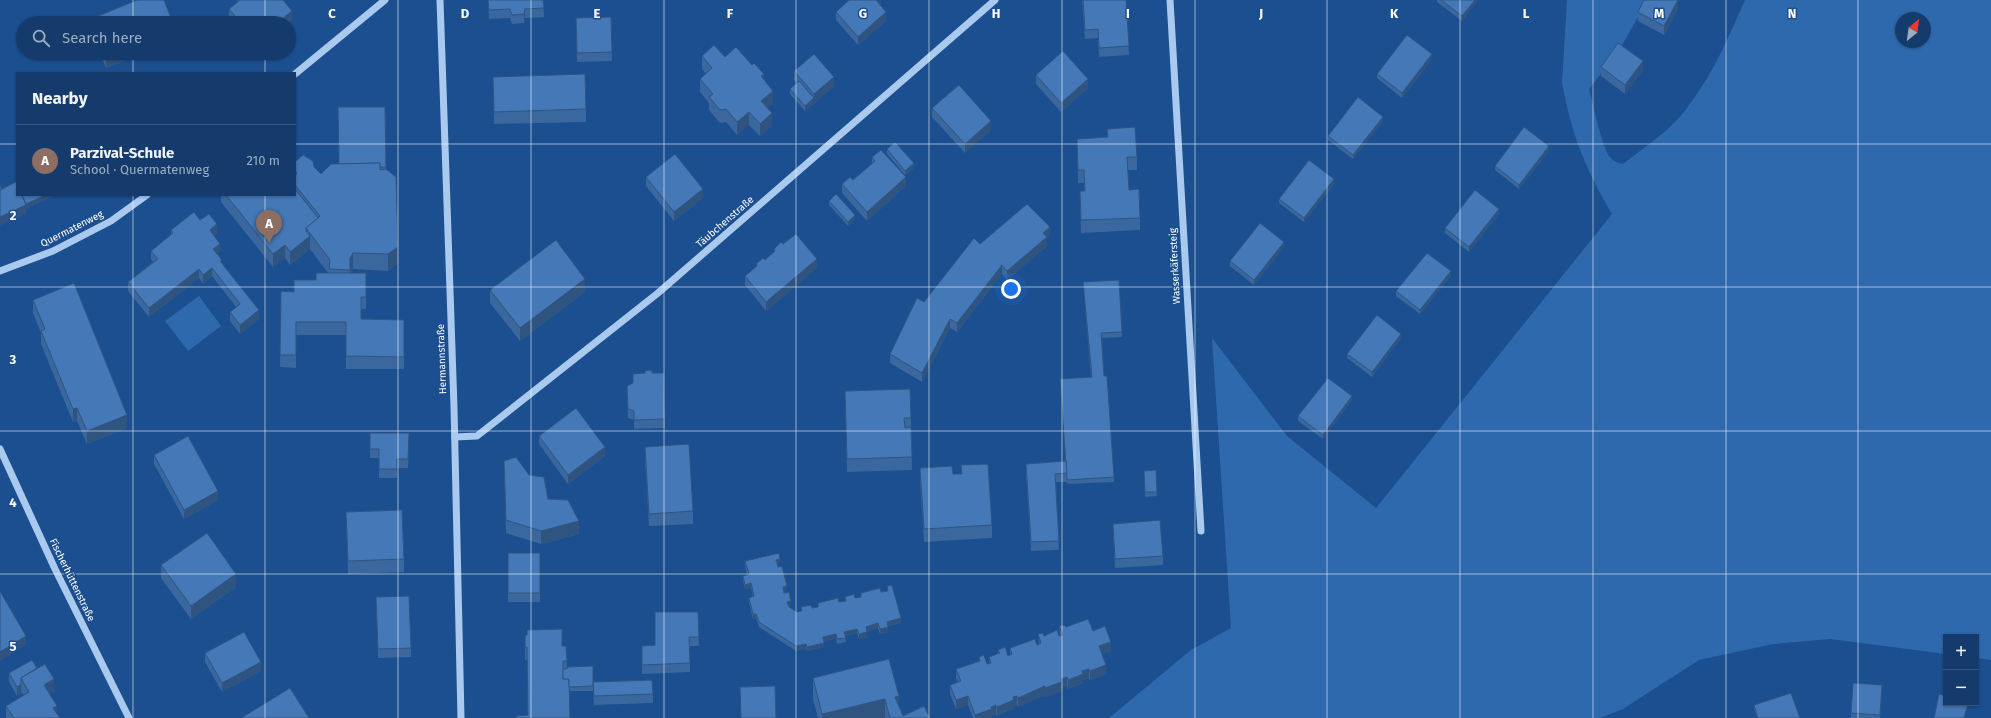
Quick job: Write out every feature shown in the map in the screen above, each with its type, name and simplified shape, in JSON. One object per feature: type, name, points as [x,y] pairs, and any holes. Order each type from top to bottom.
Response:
[{"type":"street","points":[[296,73],[385,0]]},
{"type":"street","name":"Hermannstraße","points":[[440,0],[454,437],[461,718]]},
{"type":"street","name":"Täubchenstraße","points":[[454,437],[477,436],[658,292],[995,0]]},
{"type":"street","name":"Wasserkäfersteig","points":[[1170,0],[1201,531]]},
{"type":"street","name":"Quermatenweg","points":[[0,271],[53,251],[111,221],[146,196]]},
{"type":"street","name":"Fischerhüttenstraße","points":[[0,450],[59,576],[129,718]]},
{"type":"shaded area","points":[[1567,0],[1648,0],[1618,52],[1589,89],[1607,152],[1613,160],[1623,164],[1650,144],[1683,114],[1706,81],[1727,41],[1745,0],[1991,0],[1991,660],[1979,658],[1979,634],[1943,634],[1943,654],[1830,639],[1773,644],[1699,660],[1623,709],[1600,718],[1109,718],[1191,650],[1231,628],[1212,338],[1287,436],[1376,508],[1612,214],[1587,166],[1575,136],[1562,83]]},
{"type":"shaded area","points":[[199,296],[221,326],[188,351],[165,321]]},
{"type":"building","points":[[137,0],[164,0],[170,16],[98,16]]},
{"type":"building","points":[[240,0],[283,0],[292,11],[286,16],[235,16],[229,9]]},
{"type":"building","points":[[488,0],[543,0],[544,8],[525,9],[524,14],[512,15],[510,9],[489,10]]},
{"type":"building","points":[[849,0],[876,0],[886,12],[858,37],[836,12]]},
{"type":"building","points":[[1083,0],[1126,0],[1129,46],[1099,48],[1098,29],[1085,30]]},
{"type":"building","points":[[1441,0],[1475,0],[1462,16]]},
{"type":"building","points":[[1644,0],[1678,0],[1664,26],[1638,12]]},
{"type":"building","points":[[611,17],[612,52],[577,53],[576,18]]},
{"type":"building","points":[[1407,35],[1432,54],[1402,93],[1377,74]]},
{"type":"building","points":[[1618,43],[1643,61],[1625,85],[1601,67]]},
{"type":"building","points":[[714,45],[725,57],[736,47],[752,65],[754,63],[764,74],[761,76],[773,91],[761,101],[772,113],[760,124],[749,112],[737,122],[726,109],[720,110],[709,97],[713,94],[700,79],[712,68],[702,56]]},
{"type":"building","points":[[1063,51],[1088,79],[1061,103],[1036,75]]},
{"type":"building","points":[[814,54],[834,77],[814,94],[794,71]]},
{"type":"building","points":[[585,74],[586,109],[494,112],[493,77]]},
{"type":"building","points":[[799,81],[814,98],[805,106],[790,89]]},
{"type":"building","points":[[959,85],[991,121],[965,144],[932,108]]},
{"type":"building","points":[[1358,97],[1383,117],[1353,155],[1328,136]]},
{"type":"building","points":[[338,107],[385,107],[386,167],[380,167],[380,163],[339,164]]},
{"type":"building","points":[[1135,127],[1137,157],[1127,157],[1129,190],[1139,189],[1140,218],[1081,220],[1080,191],[1085,191],[1084,170],[1078,170],[1077,139],[1108,137],[1107,129]]},
{"type":"building","points":[[1524,127],[1549,146],[1519,185],[1495,166]]},
{"type":"building","points":[[895,142],[914,163],[905,171],[887,149]]},
{"type":"building","points":[[881,150],[906,177],[867,212],[842,184],[850,177],[853,180],[875,161],[872,157]]},
{"type":"building","points":[[675,154],[703,189],[674,212],[646,177]]},
{"type":"building","points":[[303,155],[313,161],[314,167],[321,174],[331,164],[380,163],[380,170],[386,169],[396,177],[398,247],[388,254],[353,253],[350,258],[350,270],[329,269],[330,260],[306,228],[320,216],[296,186],[296,161]]},
{"type":"building","points":[[1309,160],[1334,179],[1304,218],[1279,199]]},
{"type":"building","points":[[16,182],[16,196],[22,196],[26,205],[0,217],[0,190]]},
{"type":"building","points":[[296,190],[318,218],[306,228],[306,231],[310,236],[290,252],[285,245],[273,254],[227,196],[296,196]]},
{"type":"building","points":[[1475,190],[1499,209],[1469,247],[1445,228]]},
{"type":"building","points":[[836,194],[855,215],[848,222],[829,201]]},
{"type":"building","points":[[22,196],[44,196],[26,204]]},
{"type":"building","points":[[1027,204],[1050,227],[1043,233],[1047,237],[1007,271],[1002,265],[957,323],[950,319],[922,373],[890,354],[917,298],[924,302],[974,238],[980,244]]},
{"type":"building","points":[[194,212],[200,220],[209,214],[217,224],[210,230],[220,244],[213,249],[222,260],[220,261],[259,310],[240,325],[230,312],[240,304],[212,268],[203,275],[199,269],[149,308],[128,282],[158,259],[151,251],[173,233],[171,230]]},
{"type":"building","points":[[1260,223],[1284,242],[1254,280],[1230,261]]},
{"type":"building","points":[[796,234],[817,259],[766,302],[745,276],[757,266],[756,264],[763,258],[765,260],[775,251],[774,249],[781,242],[783,244]]},
{"type":"building","points":[[556,240],[585,279],[520,328],[490,290]]},
{"type":"building","points":[[1427,253],[1451,271],[1420,310],[1396,291]]},
{"type":"building","points":[[316,273],[366,273],[366,297],[361,297],[361,319],[404,320],[404,357],[346,356],[346,322],[296,322],[296,355],[280,355],[281,291],[294,292],[294,280],[316,280]]},
{"type":"building","points":[[1119,280],[1122,332],[1101,333],[1104,376],[1107,376],[1114,477],[1067,480],[1060,379],[1092,377],[1083,282]]},
{"type":"building","points":[[74,283],[127,415],[87,431],[77,408],[73,409],[41,331],[45,329],[33,300]]},
{"type":"building","points":[[1377,315],[1401,334],[1372,372],[1347,354]]},
{"type":"building","points":[[652,370],[652,373],[664,373],[665,419],[634,420],[634,411],[628,409],[627,386],[633,383],[633,374],[645,373],[645,371]]},
{"type":"building","points":[[1328,378],[1352,396],[1323,435],[1298,416]]},
{"type":"building","points":[[910,389],[911,418],[904,418],[905,428],[911,427],[912,457],[847,459],[845,391]]},
{"type":"building","points":[[576,408],[605,447],[568,475],[539,436]]},
{"type":"building","points":[[370,433],[409,433],[408,459],[397,459],[397,469],[379,469],[379,449],[370,449]]},
{"type":"building","points":[[188,436],[218,491],[184,510],[154,455]]},
{"type":"building","points":[[689,444],[693,511],[649,514],[645,447]]},
{"type":"building","points":[[516,457],[529,475],[544,477],[548,499],[568,500],[579,521],[541,531],[506,520],[504,461]]},
{"type":"building","points":[[1066,461],[1067,473],[1055,474],[1059,541],[1031,542],[1026,464]]},
{"type":"building","points":[[988,464],[992,525],[924,529],[920,468],[952,466],[953,474],[962,474],[961,465]]},
{"type":"building","points":[[1156,470],[1157,492],[1145,492],[1144,471]]},
{"type":"building","points":[[402,510],[404,559],[348,561],[346,512]]},
{"type":"building","points":[[1160,520],[1163,556],[1115,559],[1113,524]]},
{"type":"building","points":[[207,533],[236,574],[191,606],[161,565]]},
{"type":"building","points":[[508,553],[540,553],[540,593],[508,593]]},
{"type":"building","points":[[779,553],[780,559],[776,560],[778,567],[782,566],[787,586],[783,587],[784,593],[789,592],[791,601],[787,602],[789,607],[797,612],[802,611],[801,607],[811,605],[812,608],[818,607],[818,603],[838,598],[839,602],[846,601],[845,597],[854,594],[855,598],[861,597],[861,593],[880,588],[881,592],[888,591],[887,586],[892,585],[901,618],[887,622],[888,627],[880,629],[878,623],[866,627],[867,632],[859,634],[857,629],[844,632],[846,638],[837,639],[836,634],[823,637],[824,643],[807,647],[806,644],[796,646],[759,622],[756,614],[753,614],[749,598],[754,596],[751,583],[745,585],[743,576],[749,574],[745,561]]},
{"type":"building","points":[[0,591],[26,636],[0,652]]},
{"type":"building","points":[[409,596],[411,648],[378,649],[376,597]]},
{"type":"building","points":[[655,612],[698,612],[699,637],[689,637],[690,663],[642,665],[642,646],[655,645]]},
{"type":"building","points":[[1088,619],[1093,631],[1105,626],[1111,642],[1099,646],[1106,665],[1090,671],[1089,669],[1082,671],[1083,674],[1068,680],[1067,677],[1061,679],[1062,682],[1045,688],[1045,686],[1018,698],[1017,696],[1013,697],[1014,700],[997,707],[996,705],[991,707],[992,709],[975,715],[968,696],[956,700],[950,685],[961,681],[956,669],[980,661],[979,657],[984,655],[987,664],[991,663],[989,657],[1000,653],[998,650],[1005,647],[1008,656],[1012,654],[1010,648],[1035,639],[1037,645],[1041,643],[1038,634],[1043,633],[1044,636],[1057,630],[1059,636],[1063,635],[1059,626],[1064,625],[1066,627]]},
{"type":"building","points":[[562,629],[562,646],[566,646],[567,661],[563,661],[563,679],[569,679],[570,718],[516,718],[516,716],[528,715],[527,647],[525,647],[525,636],[527,635],[527,630]]},
{"type":"building","points":[[244,632],[261,662],[222,683],[205,653]]},
{"type":"building","points":[[889,659],[899,696],[895,697],[903,716],[924,706],[930,718],[890,718],[885,699],[822,714],[813,678]]},
{"type":"building","points":[[32,660],[37,668],[21,678],[21,684],[17,687],[9,673]]},
{"type":"building","points":[[45,664],[54,679],[44,685],[57,706],[53,708],[60,718],[14,718],[6,706],[29,692],[21,678]]},
{"type":"building","points":[[593,666],[593,686],[569,687],[569,679],[563,679],[563,669],[567,669],[567,667]]},
{"type":"building","points":[[652,680],[653,694],[594,696],[593,682]]},
{"type":"building","points":[[1853,683],[1882,685],[1880,715],[1851,713]]},
{"type":"building","points":[[775,686],[776,718],[741,718],[740,687]]},
{"type":"building","points":[[290,688],[309,718],[241,718]]},
{"type":"building","points":[[1791,693],[1800,718],[1758,718],[1754,705]]},
{"type":"building","points":[[1939,694],[1943,695],[1943,706],[1967,706],[1964,718],[1934,718]]},
{"type":"place","name":"Parzival-Schule","points":[[269,243]]}]
